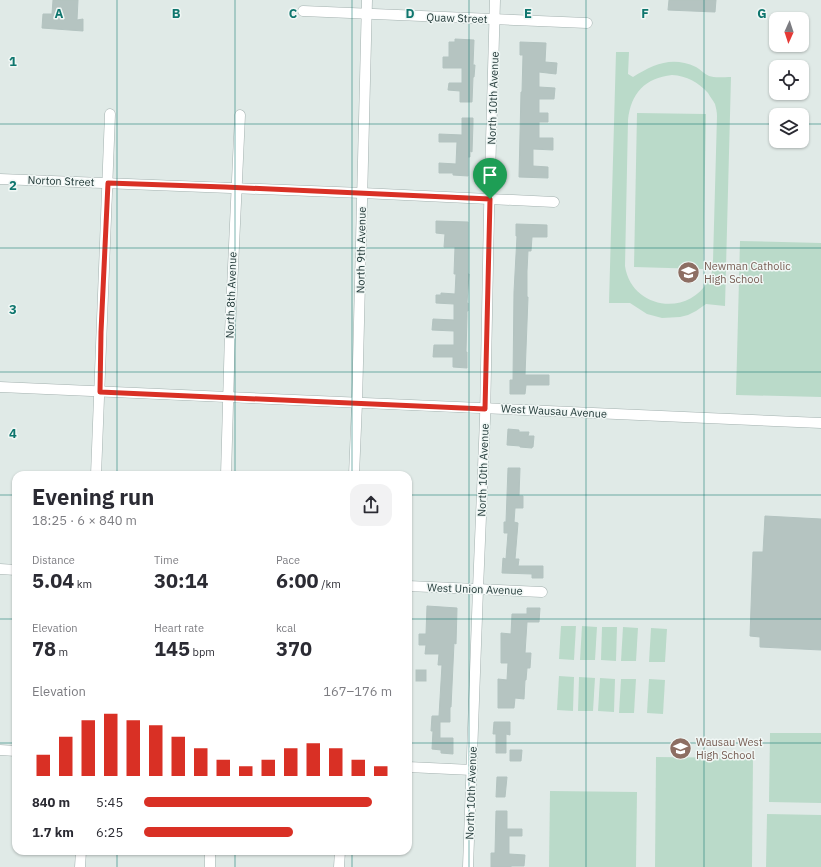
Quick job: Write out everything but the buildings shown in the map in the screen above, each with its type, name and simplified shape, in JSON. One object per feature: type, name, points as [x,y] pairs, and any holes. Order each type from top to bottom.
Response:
[{"type":"street","name":"North 9th Avenue","points":[[354,471],[367,0]]},
{"type":"street","name":"North 10th Avenue","points":[[468,867],[485,409],[495,0]]},
{"type":"street","name":"Quaw Street","points":[[303,11],[587,23]]},
{"type":"street","points":[[96,471],[110,114]]},
{"type":"street","name":"North 8th Avenue","points":[[226,471],[240,115]]},
{"type":"street","name":"Norton Street","points":[[0,179],[554,202]]},
{"type":"street","name":"West Wausau Avenue","points":[[0,387],[821,423]]},
{"type":"street","points":[[0,569],[12,570]]},
{"type":"street","name":"West Union Avenue","points":[[412,586],[542,592]]},
{"type":"street","points":[[0,750],[12,751]]},
{"type":"street","points":[[412,767],[472,770]]},
{"type":"street","points":[[80,867],[81,855]]},
{"type":"street","points":[[210,855],[210,867]]},
{"type":"street","points":[[339,867],[340,855]]},
{"type":"green space","points":[[616,52],[629,52],[628,74],[633,77],[656,65],[679,62],[696,67],[711,77],[731,77],[725,306],[706,304],[688,315],[662,318],[647,314],[630,303],[609,303]],"holes":[[[672,75],[692,80],[704,89],[715,104],[717,116],[713,266],[708,281],[699,293],[687,300],[674,304],[661,303],[648,299],[638,291],[629,280],[625,266],[628,120],[630,110],[632,102],[641,88],[654,80]]]},
{"type":"green space","points":[[637,113],[706,114],[703,269],[634,267]]},
{"type":"green space","points":[[740,241],[821,243],[821,397],[736,395]]},
{"type":"green space","points":[[561,626],[576,626],[574,660],[559,659]]},
{"type":"green space","points":[[582,626],[597,627],[595,660],[580,660]]},
{"type":"green space","points":[[602,627],[617,627],[616,661],[601,660]]},
{"type":"green space","points":[[623,627],[638,628],[636,661],[621,661]]},
{"type":"green space","points":[[651,628],[667,629],[665,662],[649,662]]},
{"type":"green space","points":[[559,676],[574,677],[573,711],[557,710]]},
{"type":"green space","points":[[579,677],[595,678],[593,711],[578,711]]},
{"type":"green space","points":[[600,678],[615,679],[614,712],[598,711]]},
{"type":"green space","points":[[621,679],[636,679],[634,713],[619,713]]},
{"type":"green space","points":[[649,679],[665,680],[663,714],[647,713]]},
{"type":"green space","points":[[770,733],[821,733],[821,803],[769,802]]},
{"type":"green space","points":[[656,757],[753,758],[752,867],[655,867]]},
{"type":"green space","points":[[550,791],[637,792],[636,867],[549,867]]},
{"type":"green space","points":[[767,814],[821,815],[821,867],[766,867]]},
{"type":"place","name":"Newman Catholic High School","points":[[688,272]]},
{"type":"place","name":"Wausau West High School","points":[[680,748]]},
{"type":"route","points":[[108,183],[490,199],[485,409],[100,392],[101,332],[108,183]]}]
